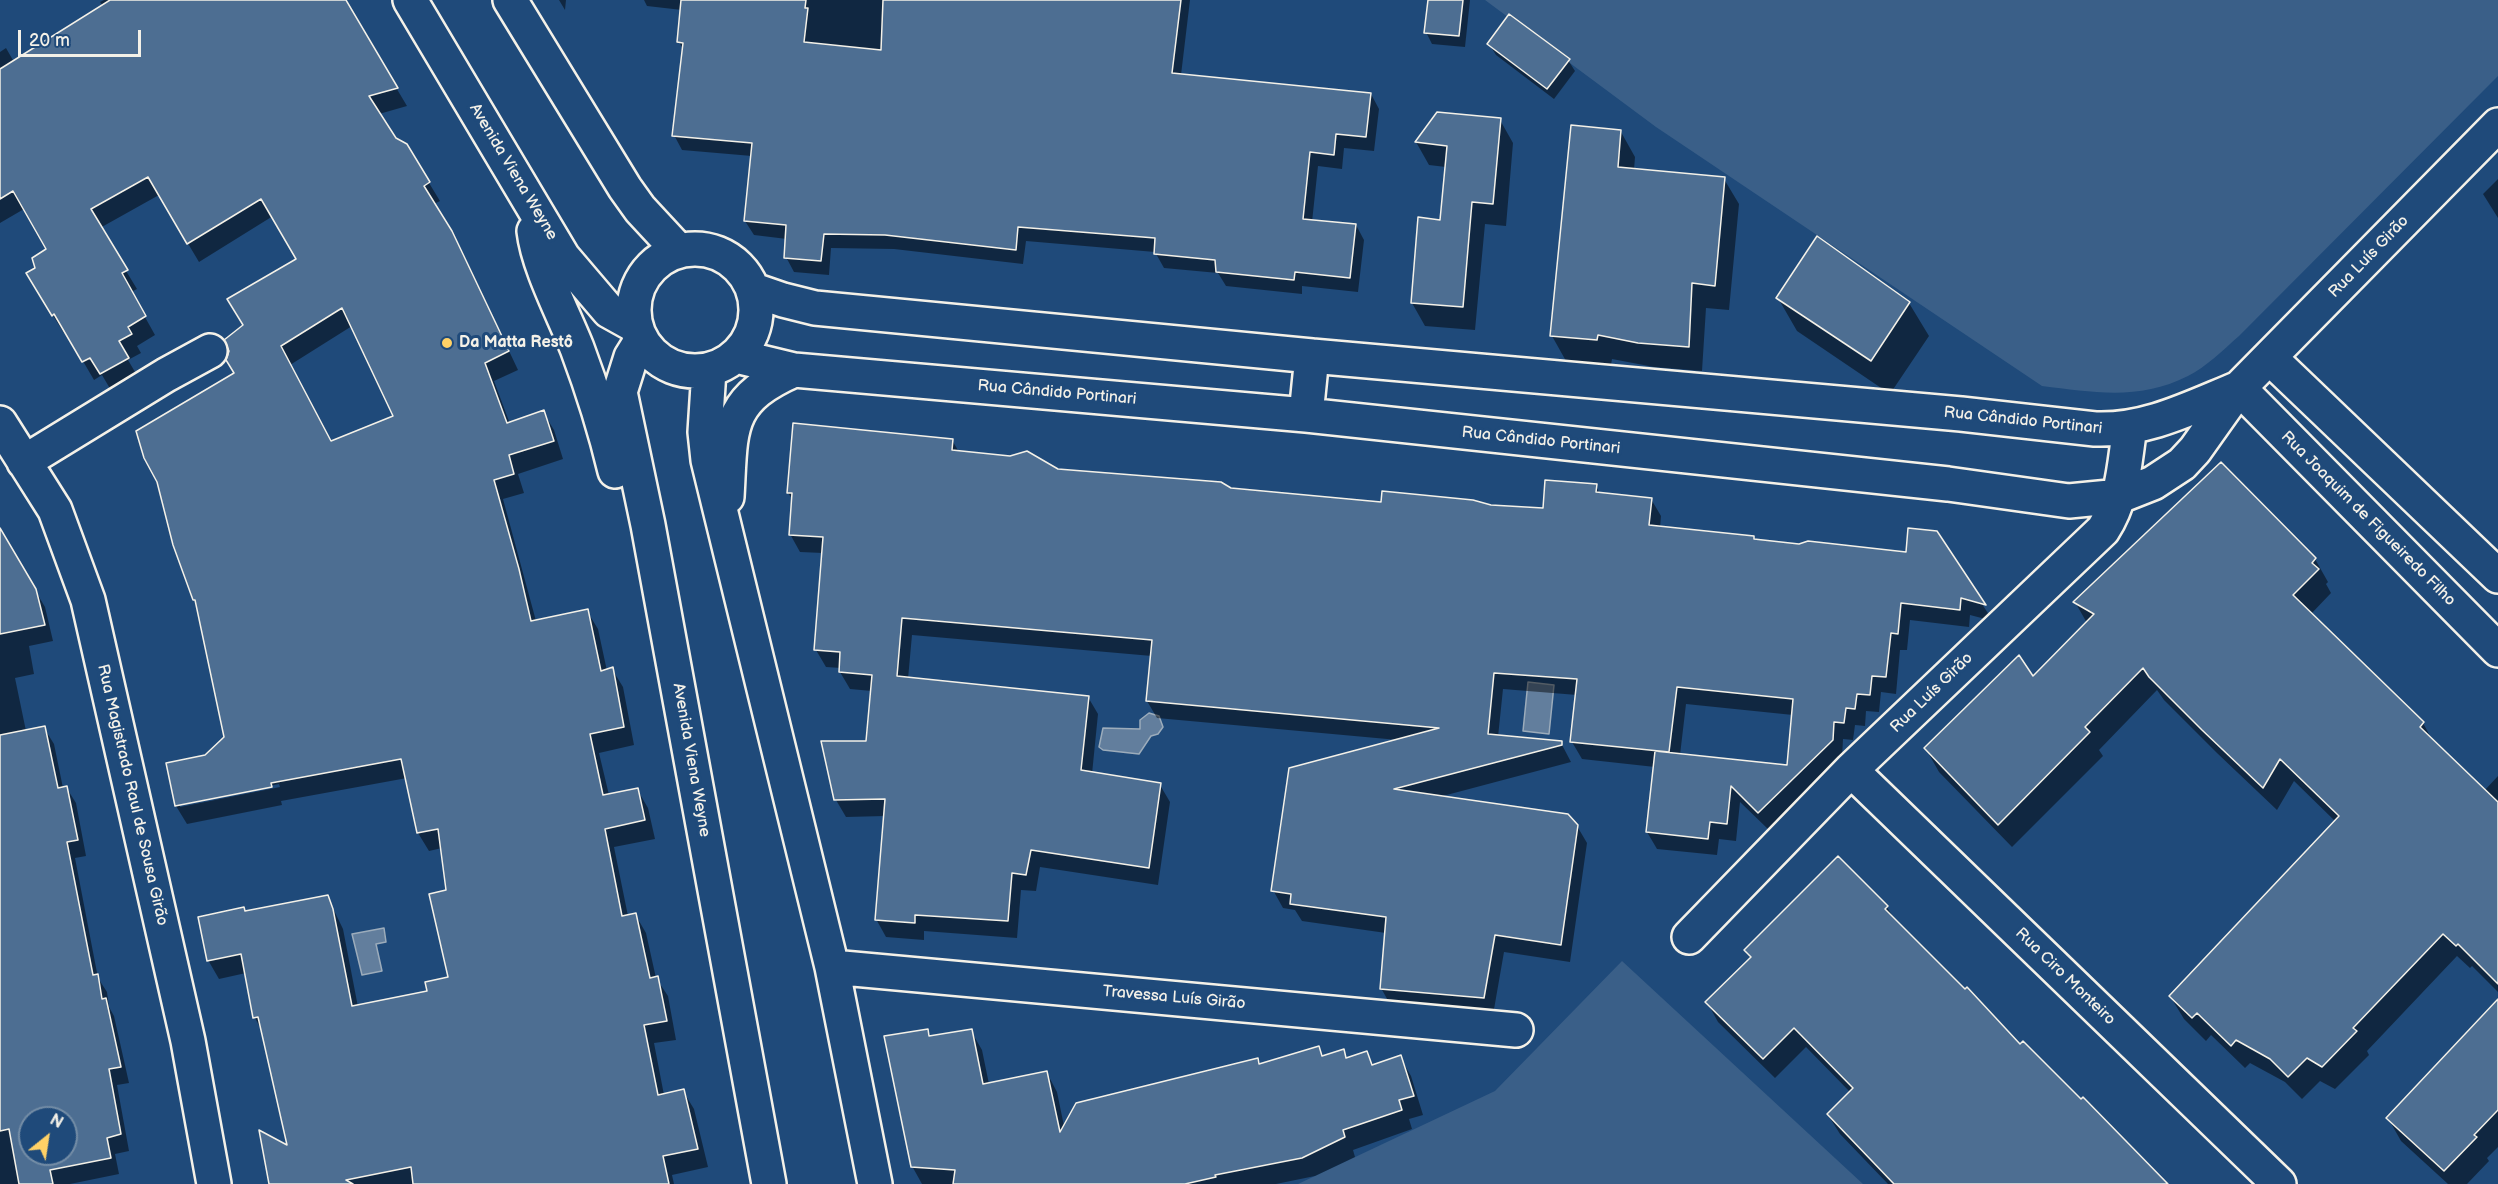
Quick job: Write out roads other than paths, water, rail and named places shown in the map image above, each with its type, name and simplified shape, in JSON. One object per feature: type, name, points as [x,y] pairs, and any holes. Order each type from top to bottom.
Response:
[{"type":"street","name":"Avenida Viena Weyne","points":[[410,0],[563,257],[609,311],[638,333],[620,392],[648,525],[769,1184]]},
{"type":"street","points":[[510,0],[625,188],[640,209],[678,250]]},
{"type":"street","name":"Rua Luís Girão","points":[[2239,388],[2498,125]]},
{"type":"street","points":[[532,205],[539,254],[578,351],[603,424],[619,488],[635,512],[648,525]]},
{"type":"street","points":[[702,248],[724,255],[743,270],[754,290],[757,315],[751,338],[723,363],[686,371],[664,363],[638,333],[634,302],[642,279],[657,261],[678,250],[702,248]]},
{"type":"street","name":"Rua Cândido Portinari","points":[[754,290],[815,308],[1312,356],[1949,413],[2095,429],[2130,428],[2170,417],[2239,388]]},
{"type":"street","points":[[24,462],[166,375],[210,351]]},
{"type":"street","points":[[1306,415],[1312,356]]},
{"type":"street","points":[[2270,358],[2498,576]]},
{"type":"street","points":[[723,363],[705,432],[708,460],[832,967],[875,1184]]},
{"type":"street","name":"Rua Cândido Portinari","points":[[723,363],[1306,415],[1948,484],[2068,501],[2120,496],[2153,483],[2182,464],[2195,450],[2239,388]]},
{"type":"street","points":[[725,529],[729,459],[734,423],[739,409],[764,384],[794,370]]},
{"type":"street","name":"Rua Joaquim de Figueiredo Filho","points":[[2239,388],[2498,650]]},
{"type":"street","name":"Rua Magistrado Raul de Sousa Girão","points":[[0,423],[55,510],[88,600],[188,1041],[214,1184]]},
{"type":"street","name":"Rua Luís Girão","points":[[1689,937],[1851,770],[2103,530],[2114,513],[2120,496],[2130,428]]},
{"type":"street","name":"Rua Ciro Monteiro","points":[[1851,770],[2279,1184]]},
{"type":"street","name":"Travessa Luís Girão","points":[[832,967],[1516,1030]]},
{"type":"place","name":"Da Matta Restô","points":[[447,343]]}]
